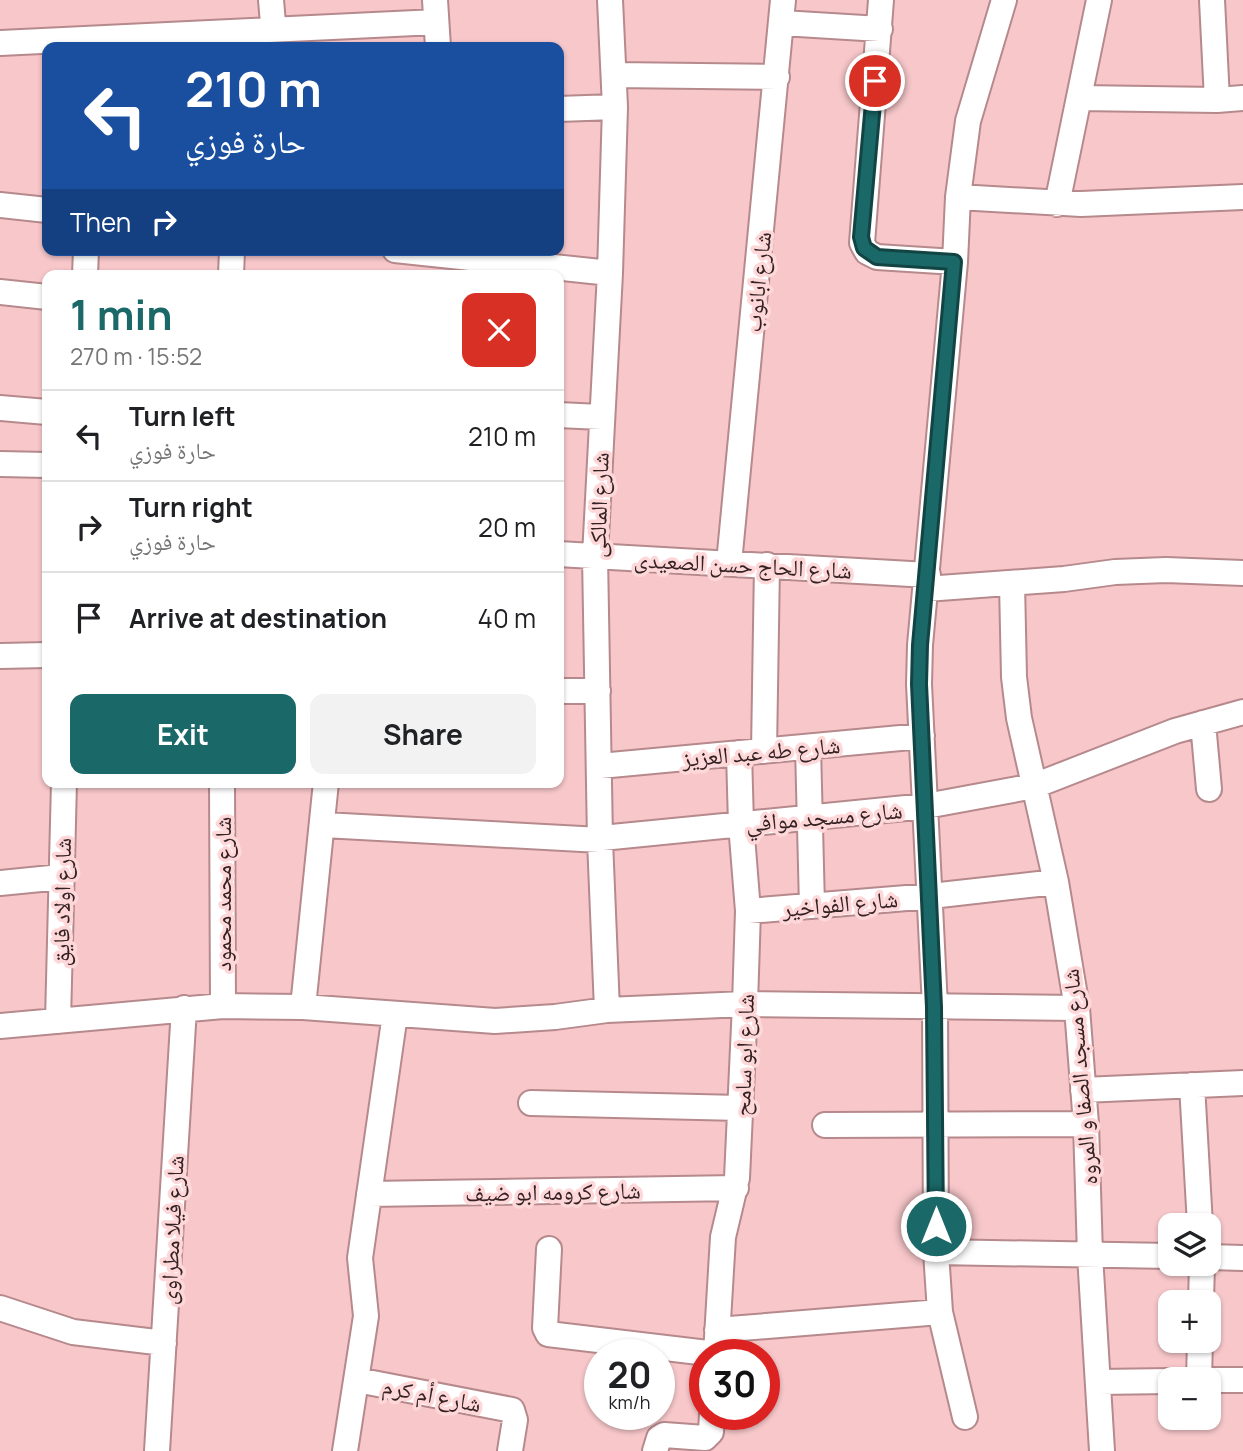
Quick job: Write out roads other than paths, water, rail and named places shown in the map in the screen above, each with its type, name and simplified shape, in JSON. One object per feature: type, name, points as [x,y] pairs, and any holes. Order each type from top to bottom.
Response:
[{"type":"street","points":[[271,0],[275,38]]},
{"type":"street","name":"شارع المالكى","points":[[607,1010],[595,556],[610,273],[615,107],[610,0]]},
{"type":"street","points":[[881,0],[862,243],[867,252],[877,257],[954,262]]},
{"type":"street","points":[[965,1418],[940,1312],[936,1252],[934,1007],[920,645],[958,197],[968,121],[1004,0]]},
{"type":"street","points":[[1057,204],[1099,0]]},
{"type":"street","points":[[1212,0],[1217,100]]},
{"type":"street","points":[[132,42],[275,38],[435,11],[438,42]]},
{"type":"street","points":[[783,11],[880,29]]},
{"type":"street","name":"شارع ابانوب","points":[[729,563],[783,11]]},
{"type":"street","points":[[0,43],[42,43]]},
{"type":"street","points":[[614,75],[777,77]]},
{"type":"street","points":[[1079,98],[1243,98]]},
{"type":"street","points":[[564,109],[615,107]]},
{"type":"street","points":[[958,197],[1057,204],[1243,197]]},
{"type":"street","points":[[0,205],[42,209]]},
{"type":"street","points":[[423,256],[446,261],[610,273]]},
{"type":"street","points":[[0,292],[42,296]]},
{"type":"street","points":[[0,408],[42,412]]},
{"type":"street","points":[[564,415],[601,416]]},
{"type":"street","points":[[0,464],[42,465]]},
{"type":"street","name":"شارع الحاج حسن الصعيدى","points":[[564,554],[767,565],[927,582],[1012,583],[1115,572],[1166,570],[1243,573]]},
{"type":"street","points":[[764,751],[767,565]]},
{"type":"street","name":"شارع مسجد الصفا و المروه","points":[[1012,583],[1014,677],[1019,718],[1056,882],[1077,1008],[1086,1124],[1090,1255],[1102,1451]]},
{"type":"street","points":[[0,656],[42,655]]},
{"type":"street","points":[[564,691],[598,691]]},
{"type":"street","name":"شارع مسجد موافي","points":[[324,825],[601,839],[926,806],[1034,786],[1175,731],[1243,712]]},
{"type":"street","points":[[1203,723],[1209,789]]},
{"type":"street","name":"شارع طه عبد العزيز","points":[[600,766],[922,736]]},
{"type":"street","points":[[807,747],[813,906]]},
{"type":"street","name":"شارع ابو سامح","points":[[716,1339],[723,1237],[736,1188],[745,1004],[748,911],[739,753]]},
{"type":"street","name":"شارع اولاد فايق","points":[[58,1021],[64,788]]},
{"type":"street","name":"شارع محمد محمود","points":[[222,788],[223,1006]]},
{"type":"street","points":[[303,1007],[324,825],[326,788]]},
{"type":"street","points":[[0,883],[61,877]]},
{"type":"street","name":"شارع الفواخير","points":[[748,911],[931,896],[1056,882]]},
{"type":"street","points":[[0,1026],[223,1006],[303,1007],[495,1020],[555,1017],[607,1010],[745,1004],[1077,1008]]},
{"type":"street","name":"شارع فيلا مطراوى","points":[[158,1451],[184,1008]]},
{"type":"street","points":[[345,1451],[366,1316],[360,1258],[395,1014]]},
{"type":"street","points":[[1083,1090],[1243,1083]]},
{"type":"street","points":[[1192,1085],[1199,1213]]},
{"type":"street","points":[[531,1103],[740,1108]]},
{"type":"street","points":[[825,1125],[1086,1124]]},
{"type":"street","name":"شارع كرومه ابو ضيف","points":[[369,1194],[736,1188]]},
{"type":"street","points":[[549,1249],[545,1328],[548,1334],[689,1344]]},
{"type":"street","points":[[936,1252],[1158,1256]]},
{"type":"street","points":[[1221,1257],[1243,1258]]},
{"type":"street","points":[[0,1308],[73,1332],[164,1343]]},
{"type":"street","points":[[762,1339],[940,1312]]},
{"type":"street","name":"شارع أم كرم","points":[[357,1380],[512,1410],[514,1420],[510,1451]]},
{"type":"street","points":[[1221,1380],[1243,1380]]},
{"type":"street","points":[[1098,1382],[1158,1381]]},
{"type":"street","points":[[654,1451],[659,1438],[664,1435],[705,1438],[711,1430]]}]
